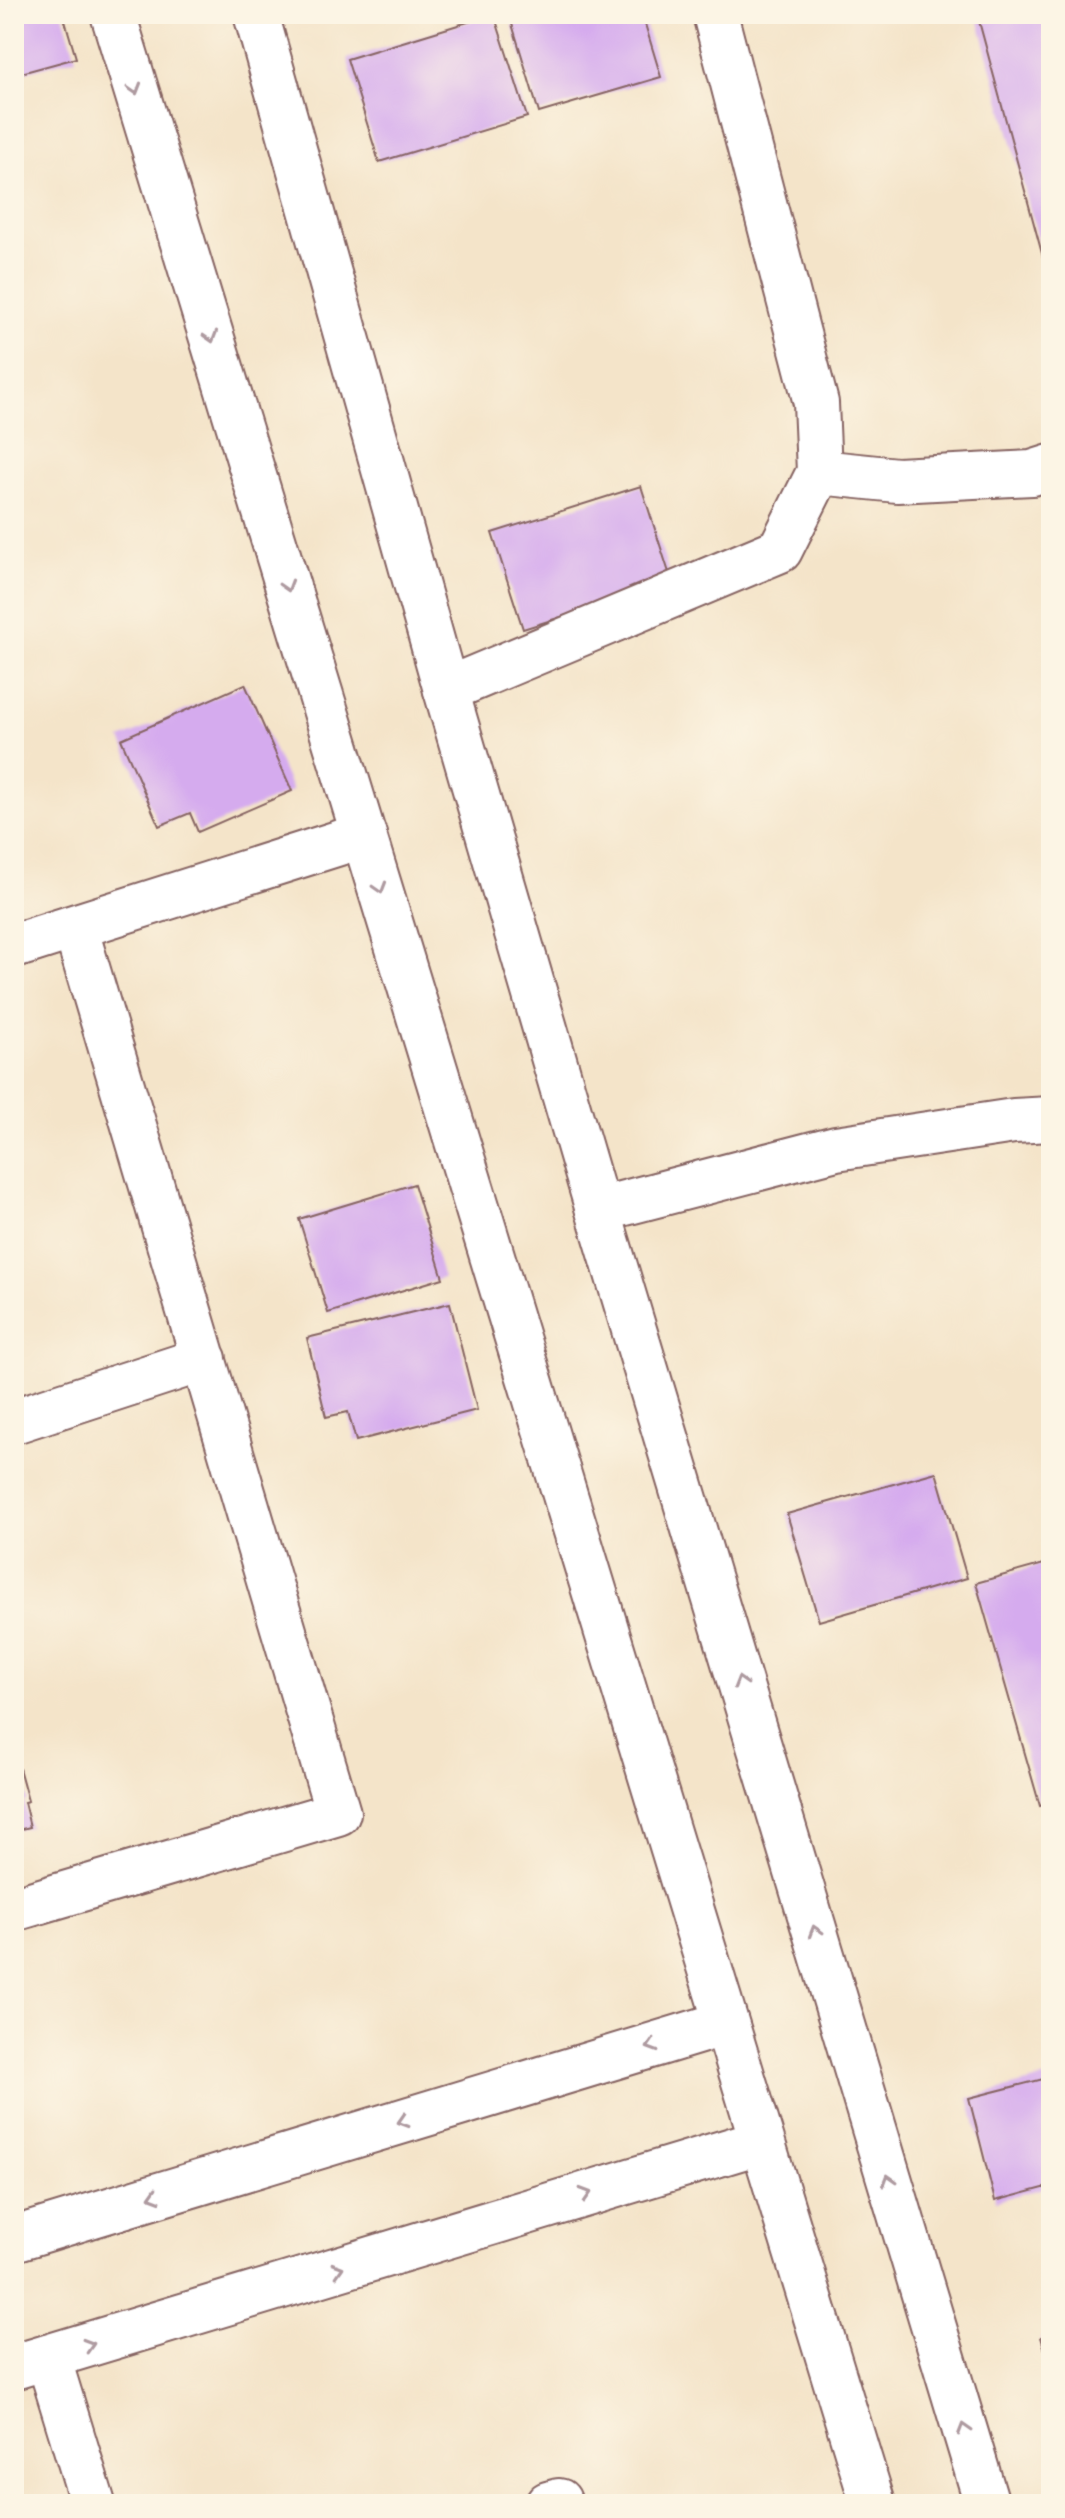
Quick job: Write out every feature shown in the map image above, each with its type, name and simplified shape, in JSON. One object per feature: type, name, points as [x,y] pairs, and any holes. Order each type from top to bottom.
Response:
[{"type":"street","points":[[113,14],[873,2504]]},
{"type":"street","points":[[256,14],[446,690],[598,1210],[987,2504]]},
{"type":"street","points":[[446,690],[780,550],[819,472],[816,403],[715,14]]},
{"type":"street","points":[[819,472],[897,480],[1032,473],[1051,467]]},
{"type":"street","points":[[14,946],[364,835]]},
{"type":"street","points":[[14,1909],[338,1813],[75,927]]},
{"type":"street","points":[[598,1210],[836,1148],[1014,1121],[1051,1119]]},
{"type":"street","points":[[14,1421],[204,1359]]},
{"type":"street","points":[[14,2239],[726,2023]]},
{"type":"street","points":[[93,2504],[31,2362],[762,2141]]},
{"type":"street","points":[[548,2504],[559,2501],[560,2504]]},
{"type":"building","points":[[14,14],[63,14],[76,58],[14,75]]},
{"type":"building","points":[[494,14],[527,117],[379,162],[347,59]]},
{"type":"building","points":[[509,14],[642,14],[661,77],[539,113]]},
{"type":"building","points":[[977,14],[1051,14],[1051,283],[1050,283]]},
{"type":"building","points":[[641,486],[672,582],[523,629],[492,533]]},
{"type":"building","points":[[245,684],[292,791],[198,832],[190,813],[159,826],[121,739]]},
{"type":"building","points":[[414,1184],[443,1278],[328,1313],[299,1219]]},
{"type":"building","points":[[450,1303],[477,1410],[356,1441],[348,1412],[326,1417],[307,1338]]},
{"type":"building","points":[[936,1472],[967,1578],[819,1621],[787,1514]]},
{"type":"building","points":[[1051,1562],[1051,1803],[1040,1806],[976,1583]]},
{"type":"building","points":[[14,1750],[28,1801],[24,1802],[30,1827],[14,1831]]},
{"type":"building","points":[[1051,2077],[1051,2186],[995,2201],[969,2098]]},
{"type":"building","points":[[1051,2334],[1051,2367],[1050,2367],[1041,2337]]}]
